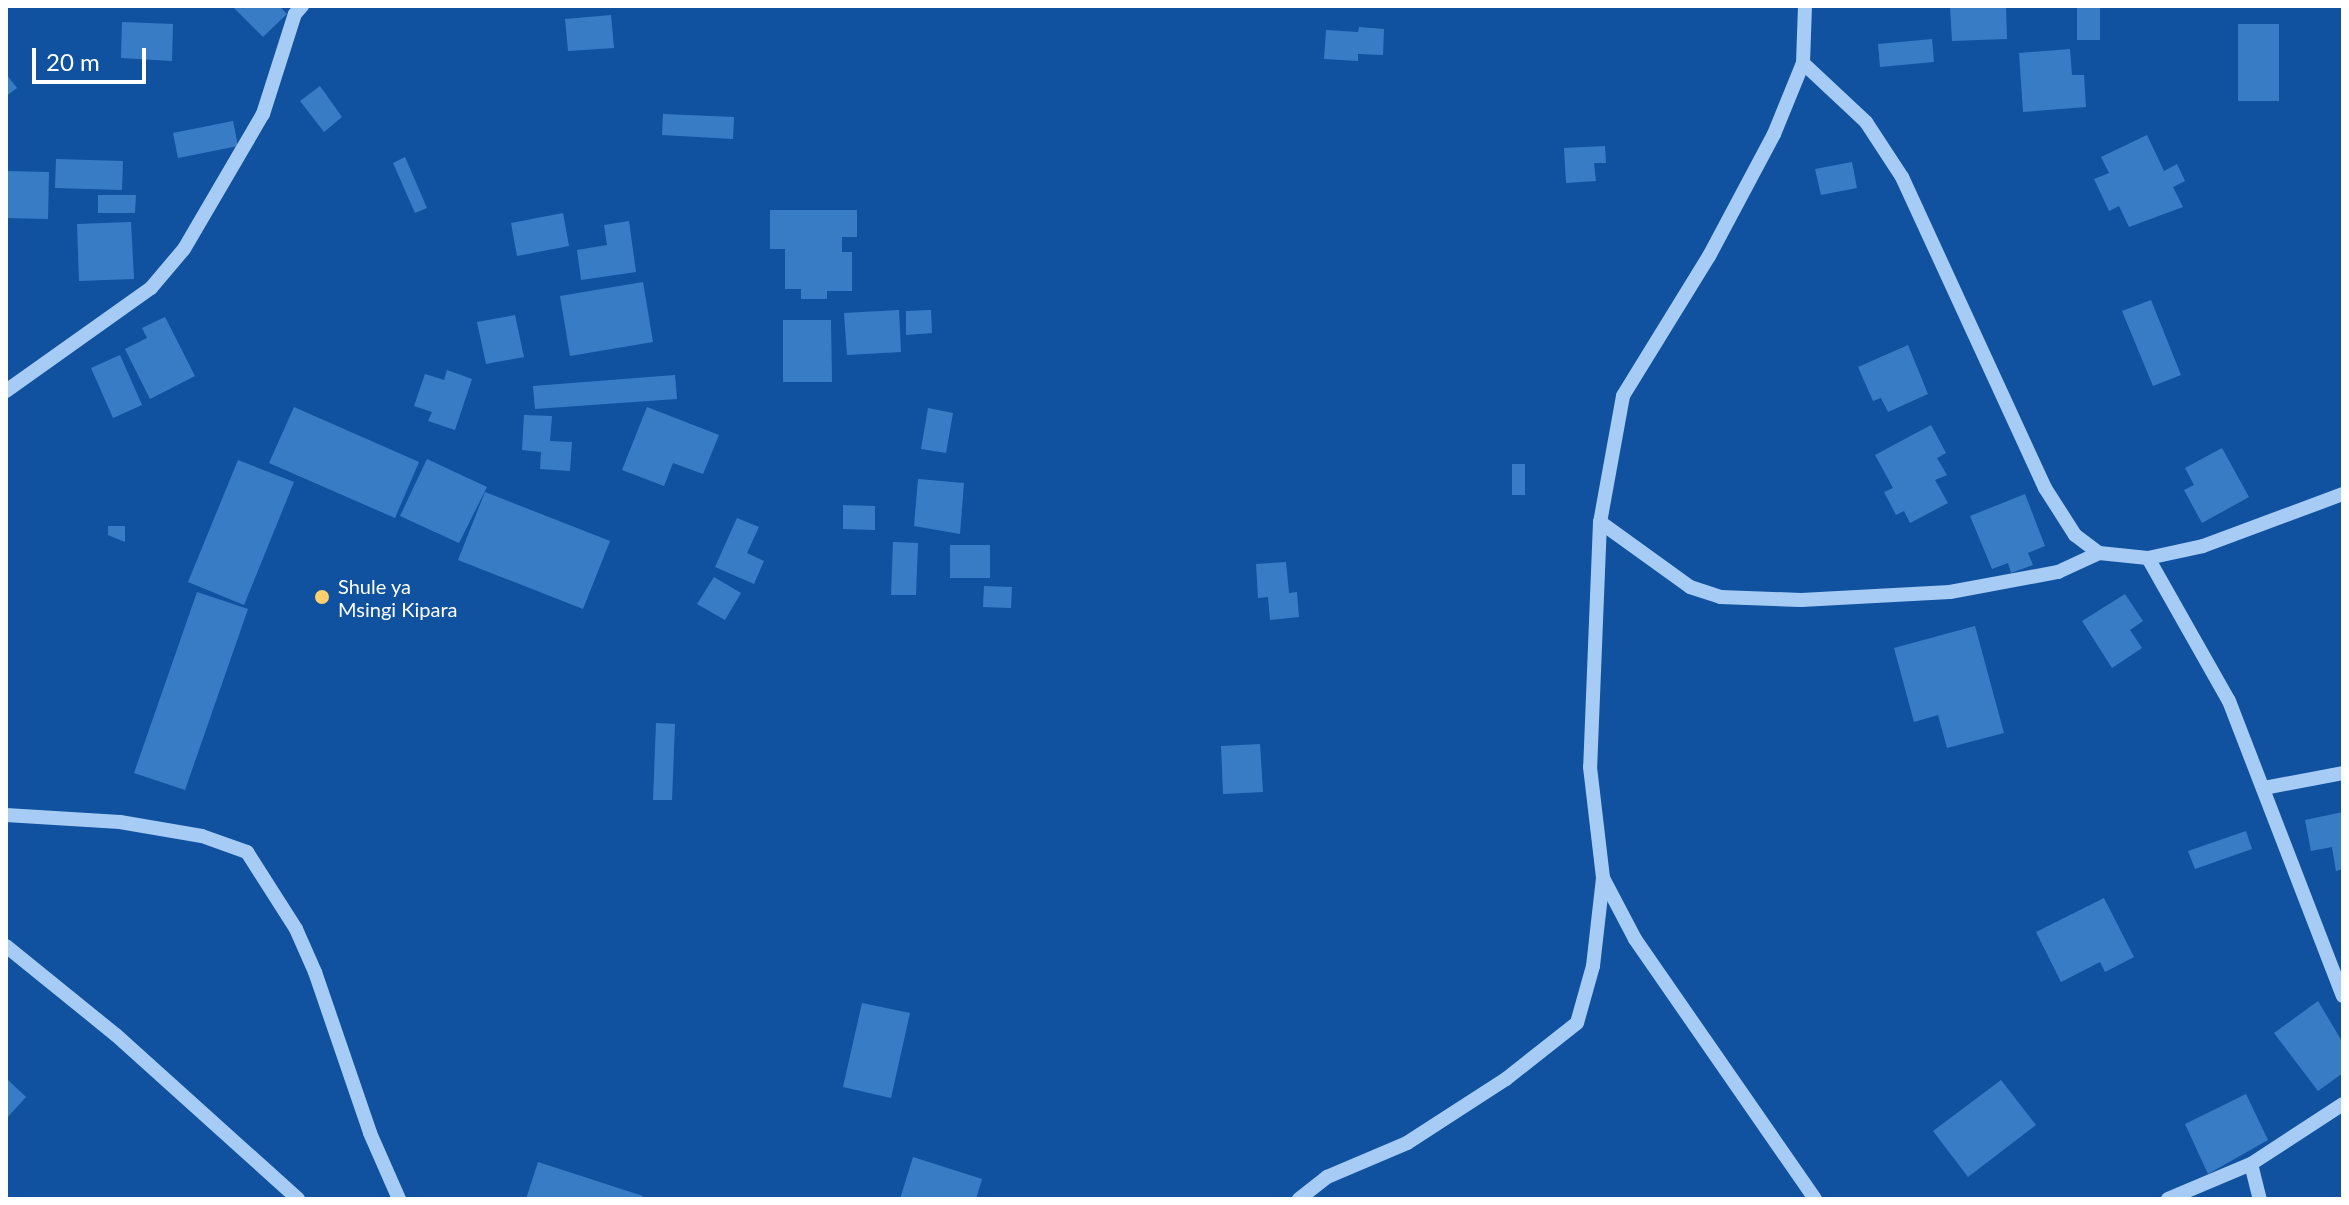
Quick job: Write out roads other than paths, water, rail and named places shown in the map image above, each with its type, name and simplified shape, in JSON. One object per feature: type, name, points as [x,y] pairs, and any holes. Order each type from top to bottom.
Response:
[{"type":"street","points":[[6,391],[151,288],[184,249],[263,114],[295,14],[302,6]]},
{"type":"street","points":[[1299,1199],[1327,1177],[1407,1143],[1506,1079],[1577,1023],[1593,966],[1603,878],[1590,767],[1600,522],[1623,396],[1716,243],[1774,134],[1803,63],[1805,6]]},
{"type":"street","points":[[1803,63],[1866,122],[1902,177],[2045,488],[2075,535],[2099,553]]},
{"type":"street","points":[[1600,522],[1690,587],[1720,597],[1801,600],[1950,592],[2058,572],[2099,553],[2148,558],[2203,546],[2343,494]]},
{"type":"street","points":[[2148,558],[2229,701],[2343,996]]},
{"type":"street","points":[[2264,788],[2343,773]]},
{"type":"street","points":[[6,815],[120,822],[202,836],[247,852],[296,929],[315,972],[370,1133],[399,1199]]},
{"type":"street","points":[[1603,878],[1652,965],[1815,1199]]},
{"type":"street","points":[[6,946],[116,1035],[298,1199]]},
{"type":"street","points":[[2168,1199],[2251,1164],[2343,1104]]},
{"type":"street","points":[[2251,1164],[2260,1199]]},
{"type":"place","name":"Shule ya Msingi Kipara","points":[[322,597]]}]
